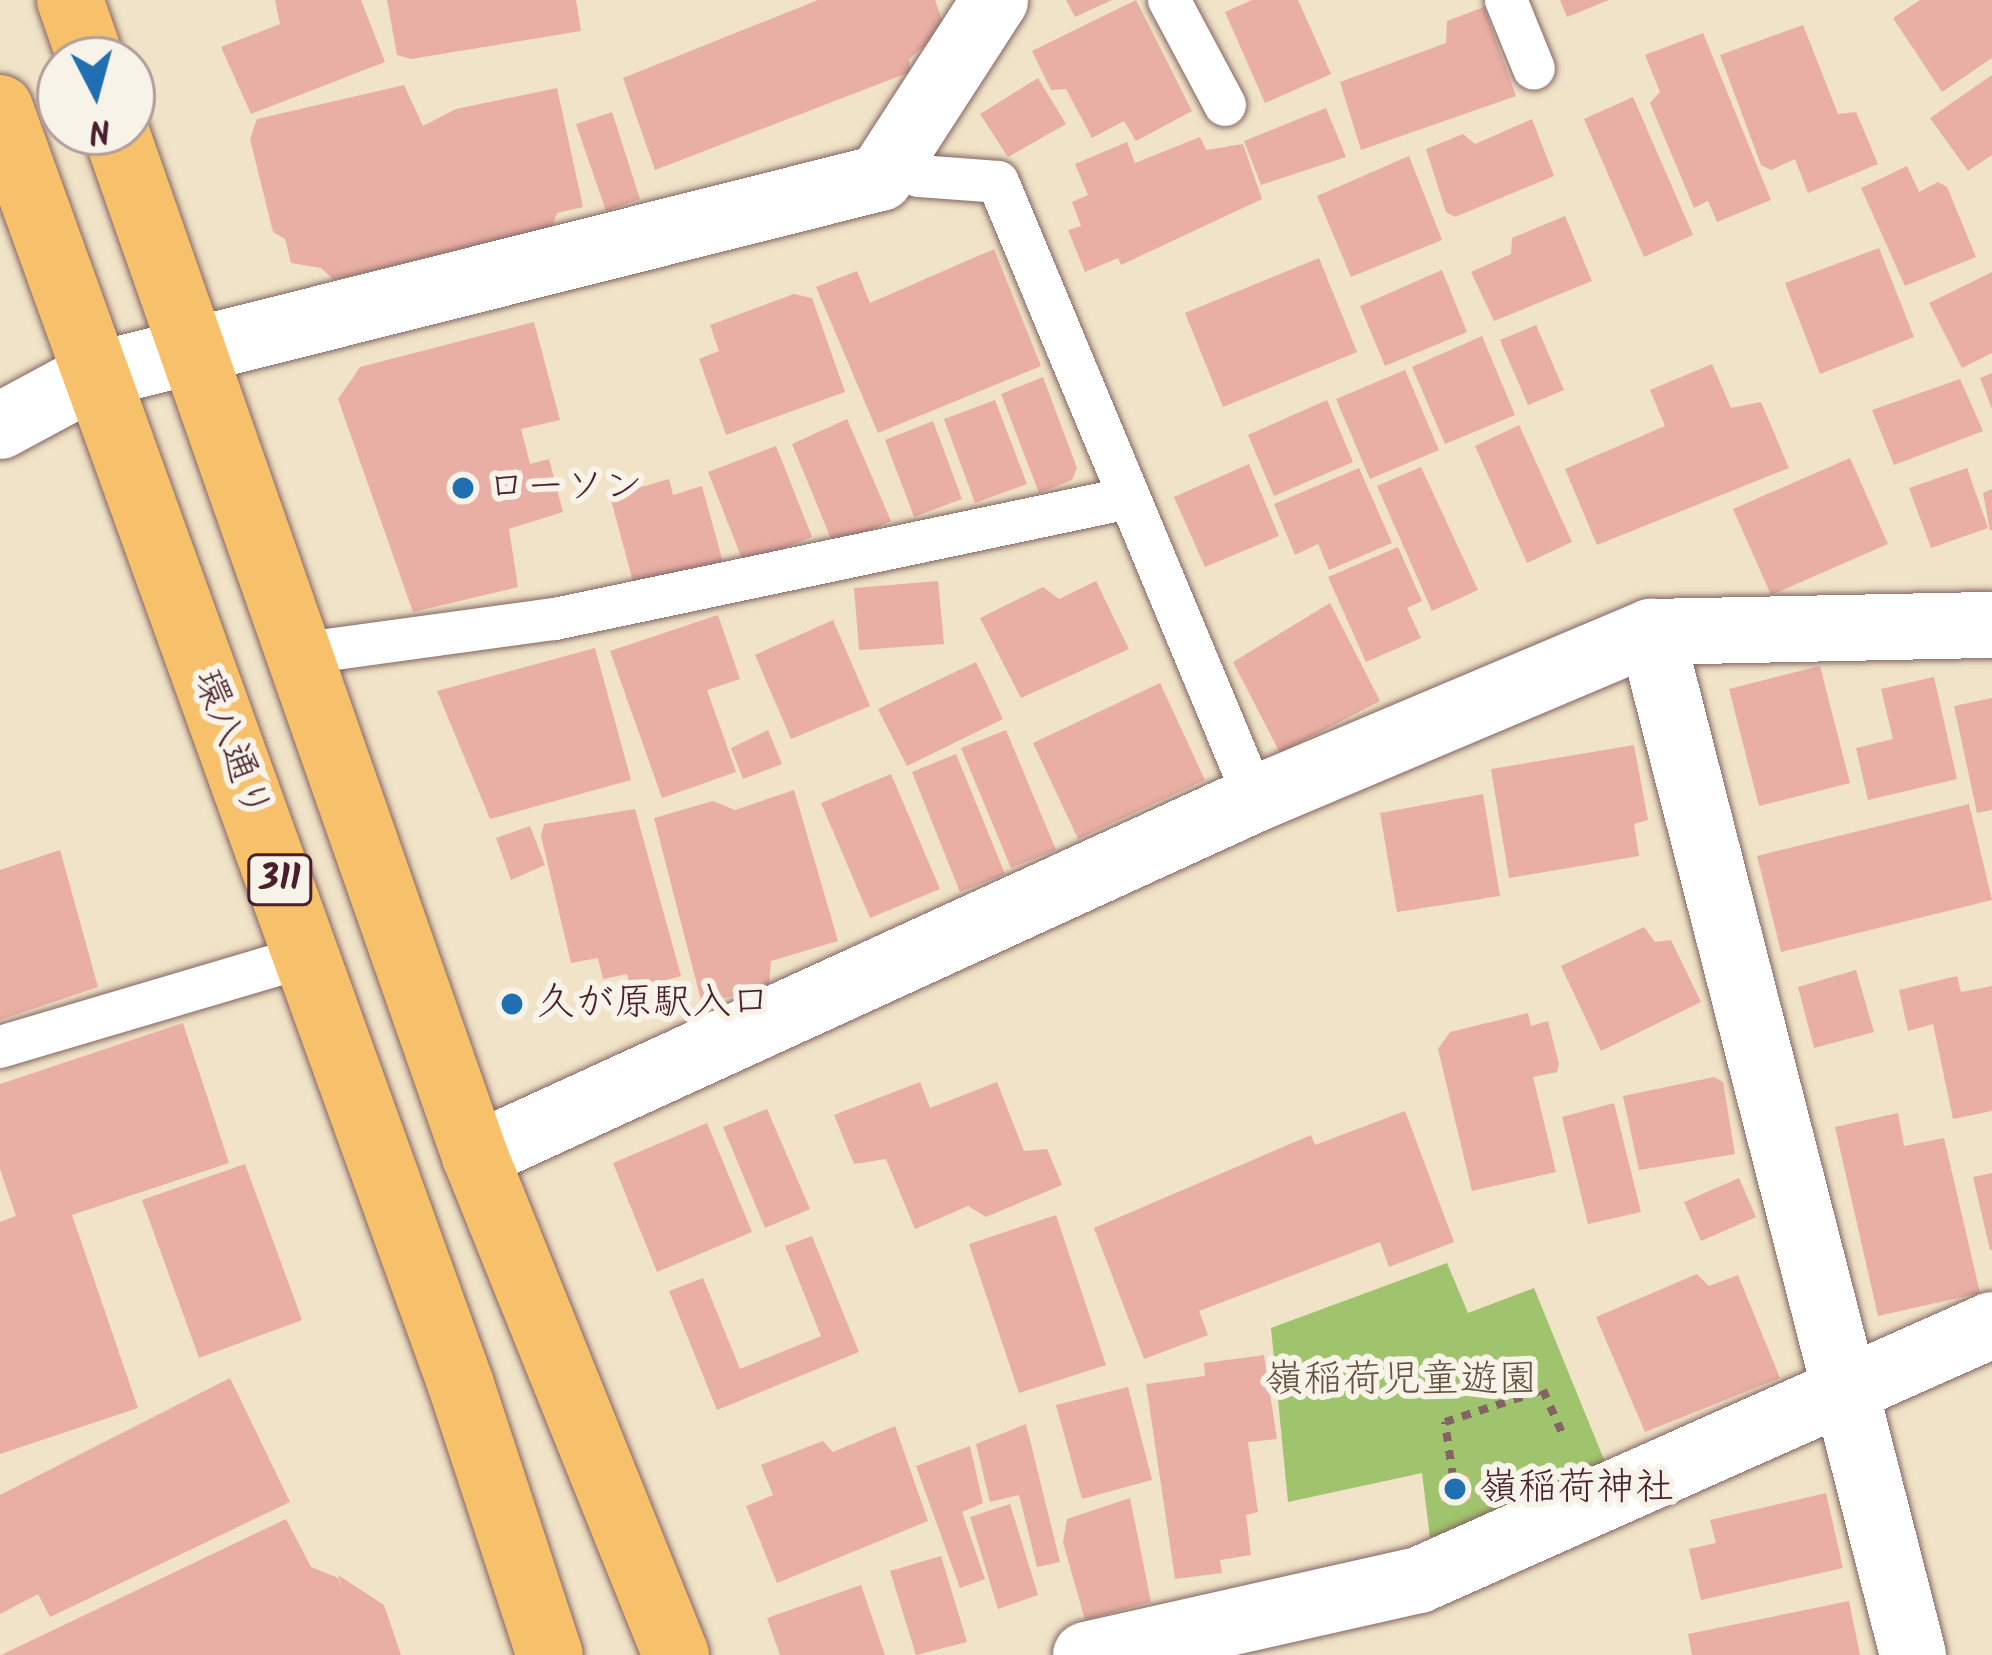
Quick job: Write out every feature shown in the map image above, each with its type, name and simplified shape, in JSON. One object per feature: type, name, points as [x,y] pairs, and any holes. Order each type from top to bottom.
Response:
[{"type":"main road","points":[[70,0],[83,36]]},
{"type":"main road","name":"環八通り","points":[[0,108],[93,376],[308,956],[550,1655]]},
{"type":"main road","name":"311","points":[[124,156],[475,1156],[676,1655]]},
{"type":"street","points":[[0,426],[93,376],[880,178],[983,7]]},
{"type":"street","points":[[475,1156],[1255,799],[1651,632],[1992,625]]},
{"type":"street","points":[[1651,632],[1913,1655]]},
{"type":"street","points":[[1086,1655],[1419,1580],[1849,1393],[1992,1324]]},
{"type":"lane","points":[[1169,0],[1226,105]]},
{"type":"lane","points":[[1506,0],[1534,69]]},
{"type":"lane","points":[[891,160],[919,176],[998,182],[1124,499],[1255,799]]},
{"type":"lane","points":[[298,654],[555,619],[1124,499]]},
{"type":"lane","points":[[0,1047],[308,956]]},
{"type":"path","points":[[1453,1477],[1445,1422],[1543,1390],[1564,1438]]},
{"type":"green space","name":"嶺稲荷児童遊園","points":[[1447,1263],[1468,1313],[1534,1288],[1607,1467],[1430,1538],[1422,1473],[1288,1502],[1271,1328]]},
{"type":"building","points":[[275,0],[361,0],[385,62],[251,114],[221,47],[280,24]]},
{"type":"building","points":[[387,0],[576,0],[581,31],[411,59],[397,55]]},
{"type":"building","points":[[818,0],[935,0],[945,28],[909,59],[910,72],[655,170],[623,78]]},
{"type":"building","points":[[1066,0],[1112,0],[1075,17]]},
{"type":"building","points":[[1136,0],[1192,111],[1136,141],[1124,121],[1092,138],[1066,89],[1051,90],[1032,51]]},
{"type":"building","points":[[1252,0],[1298,0],[1331,74],[1265,103],[1225,12]]},
{"type":"building","points":[[1560,0],[1609,0],[1567,17]]},
{"type":"building","points":[[1920,0],[1992,0],[1992,58],[1942,92],[1893,18]]},
{"type":"building","points":[[1484,7],[1516,96],[1361,150],[1340,82],[1446,43],[1447,21]]},
{"type":"building","points":[[1803,25],[1838,114],[1856,112],[1878,164],[1808,193],[1795,159],[1771,170],[1761,165],[1720,55]]},
{"type":"building","points":[[1703,33],[1771,200],[1717,222],[1708,201],[1694,208],[1650,103],[1660,92],[1645,55]]},
{"type":"building","points":[[1992,75],[1992,155],[1968,171],[1930,118]]},
{"type":"building","points":[[1038,78],[1066,124],[1008,157],[980,114]]},
{"type":"building","points":[[404,85],[423,126],[456,109],[557,88],[583,207],[557,213],[552,227],[334,280],[321,268],[291,263],[285,239],[273,232],[250,139],[257,119]]},
{"type":"building","points":[[1633,97],[1693,235],[1644,257],[1584,119]]},
{"type":"building","points":[[1326,108],[1346,157],[1261,185],[1244,141]]},
{"type":"building","points":[[612,112],[640,199],[606,211],[576,124]]},
{"type":"building","points":[[1532,119],[1554,176],[1455,217],[1446,212],[1426,149],[1463,134],[1475,144]]},
{"type":"building","points":[[1200,137],[1206,150],[1243,144],[1262,199],[1121,265],[1118,258],[1085,272],[1068,230],[1081,226],[1072,202],[1088,195],[1075,164],[1127,142],[1135,163]]},
{"type":"building","points":[[1409,156],[1442,240],[1351,277],[1317,196]]},
{"type":"building","points":[[1907,166],[1919,192],[1938,182],[1947,187],[1976,257],[1905,286],[1861,188]]},
{"type":"building","points":[[1565,216],[1592,281],[1494,321],[1471,272],[1511,254],[1512,238]]},
{"type":"building","points":[[1879,248],[1914,337],[1820,374],[1785,283]]},
{"type":"building","points":[[994,249],[1041,366],[878,433],[816,287],[857,271],[870,303]]},
{"type":"building","points":[[1319,258],[1357,352],[1223,407],[1185,313]]},
{"type":"building","points":[[1442,270],[1467,332],[1385,366],[1360,306]]},
{"type":"building","points":[[1992,272],[1992,353],[1962,368],[1929,303]]},
{"type":"building","points":[[794,294],[812,298],[845,392],[726,435],[699,359],[719,351],[710,325]]},
{"type":"building","name":"ローソン","points":[[534,322],[560,420],[521,429],[530,464],[549,459],[563,512],[509,529],[518,587],[413,612],[338,399],[360,367]]},
{"type":"building","points":[[1536,325],[1564,390],[1528,405],[1500,340]]},
{"type":"building","points":[[1482,336],[1515,415],[1445,444],[1412,367]]},
{"type":"building","points":[[1712,364],[1731,408],[1761,402],[1789,468],[1597,545],[1565,469],[1665,426],[1650,390]]},
{"type":"building","points":[[1405,370],[1439,450],[1370,479],[1336,399]]},
{"type":"building","points":[[1992,373],[1992,409],[1980,378]]},
{"type":"building","points":[[1043,377],[1077,468],[1072,480],[1039,493],[1001,394]]},
{"type":"building","points":[[1960,379],[1983,431],[1894,465],[1872,410]]},
{"type":"building","points":[[995,400],[1027,484],[975,503],[944,419]]},
{"type":"building","points":[[1327,400],[1353,462],[1274,496],[1248,435]]},
{"type":"building","points":[[847,419],[891,521],[834,546],[792,444]]},
{"type":"building","points":[[933,421],[962,499],[914,517],[885,440]]},
{"type":"building","points":[[1519,425],[1572,542],[1527,563],[1475,446]]},
{"type":"building","points":[[776,446],[812,537],[744,564],[708,472]]},
{"type":"building","points":[[1850,458],[1888,544],[1771,595],[1733,509]]},
{"type":"building","points":[[1249,464],[1279,536],[1205,567],[1174,497]]},
{"type":"building","points":[[1421,467],[1478,590],[1432,611],[1377,486]]},
{"type":"building","points":[[1359,468],[1392,543],[1329,570],[1318,544],[1295,555],[1274,504]]},
{"type":"building","points":[[1967,468],[1988,528],[1931,548],[1909,488]]},
{"type":"building","points":[[669,479],[673,495],[702,486],[724,566],[635,589],[610,496]]},
{"type":"building","points":[[1992,489],[1992,530],[1990,530],[1983,493]]},
{"type":"building","points":[[1398,547],[1422,601],[1407,608],[1421,638],[1366,662],[1328,577]]},
{"type":"building","points":[[938,581],[944,644],[859,650],[854,588]]},
{"type":"building","points":[[1096,581],[1129,649],[1021,698],[980,618],[1043,587],[1059,599]]},
{"type":"building","points":[[1330,603],[1380,701],[1280,753],[1233,662]]},
{"type":"building","points":[[718,615],[740,679],[707,690],[736,772],[662,798],[610,651]]},
{"type":"building","points":[[833,620],[870,706],[791,739],[755,655]]},
{"type":"building","points":[[595,648],[631,780],[490,819],[437,691]]},
{"type":"building","points":[[976,662],[1003,719],[907,766],[878,709]]},
{"type":"building","points":[[1820,666],[1850,783],[1759,806],[1729,689]]},
{"type":"building","points":[[1934,677],[1957,779],[1868,800],[1856,748],[1893,739],[1881,689]]},
{"type":"building","points":[[1160,683],[1205,780],[1078,839],[1033,743]]},
{"type":"building","points":[[1992,698],[1992,810],[1977,813],[1954,706]]},
{"type":"building","points":[[768,730],[782,764],[743,779],[731,748]]},
{"type":"building","points":[[1006,730],[1056,850],[1011,868],[961,748]]},
{"type":"building","points":[[1634,745],[1648,820],[1634,824],[1639,856],[1509,878],[1491,769]]},
{"type":"building","points":[[956,754],[1005,874],[960,892],[912,772]]},
{"type":"building","points":[[891,774],[940,889],[870,918],[821,803]]},
{"type":"building","points":[[794,790],[838,941],[771,961],[769,986],[702,1004],[654,818],[713,801],[735,810]]},
{"type":"building","points":[[1483,794],[1500,896],[1397,912],[1380,813]]},
{"type":"building","points":[[1969,804],[1992,900],[1781,952],[1757,856]]},
{"type":"building","points":[[635,809],[681,976],[631,990],[627,974],[603,979],[598,958],[571,963],[541,836],[544,824]]},
{"type":"building","points":[[530,826],[545,865],[511,880],[496,838]]},
{"type":"building","points":[[60,850],[98,987],[0,1020],[0,870]]},
{"type":"building","points":[[1644,927],[1655,942],[1671,940],[1701,1002],[1601,1051],[1561,966]]},
{"type":"building","points":[[1856,970],[1874,1032],[1814,1048],[1798,987]]},
{"type":"building","points":[[1957,976],[1961,992],[1992,986],[1992,1111],[1953,1119],[1933,1024],[1908,1031],[1899,990]]},
{"type":"building","points":[[1528,1013],[1531,1026],[1548,1021],[1559,1064],[1557,1072],[1533,1077],[1556,1172],[1472,1191],[1438,1049],[1450,1032]]},
{"type":"building","points":[[183,1023],[229,1163],[72,1215],[138,1408],[0,1454],[0,1222],[16,1216],[0,1169],[0,1084]]},
{"type":"building","points":[[1714,1077],[1723,1082],[1735,1154],[1639,1170],[1623,1096]]},
{"type":"building","points":[[920,1082],[930,1108],[997,1082],[1024,1151],[1047,1149],[1062,1185],[986,1217],[968,1206],[915,1229],[886,1159],[854,1164],[834,1115]]},
{"type":"building","points":[[1614,1103],[1641,1212],[1588,1224],[1562,1117]]},
{"type":"building","points":[[767,1109],[810,1209],[765,1228],[723,1127]]},
{"type":"building","points":[[1405,1111],[1454,1242],[1389,1267],[1380,1242],[1199,1311],[1208,1335],[1144,1359],[1094,1228],[1311,1135],[1315,1145]]},
{"type":"building","points":[[1898,1113],[1904,1146],[1944,1138],[1980,1293],[1878,1316],[1835,1127]]},
{"type":"building","points":[[707,1123],[752,1232],[657,1272],[613,1163]]},
{"type":"building","points":[[245,1164],[302,1320],[199,1358],[142,1200]]},
{"type":"building","points":[[1992,1173],[1992,1250],[1990,1250],[1973,1177]]},
{"type":"building","points":[[1739,1178],[1756,1217],[1701,1241],[1684,1202]]},
{"type":"building","points":[[1056,1215],[1106,1365],[1019,1393],[969,1244]]},
{"type":"building","points":[[812,1236],[859,1352],[717,1410],[669,1291],[703,1278],[740,1369],[821,1336],[785,1246]]},
{"type":"building","points":[[1697,1274],[1709,1286],[1738,1275],[1780,1378],[1645,1432],[1596,1317]]},
{"type":"building","points":[[1264,1355],[1277,1439],[1248,1442],[1258,1512],[1246,1515],[1251,1555],[1220,1560],[1222,1573],[1175,1579],[1146,1384],[1205,1376],[1204,1363]]},
{"type":"building","points":[[230,1378],[290,1502],[50,1617],[38,1594],[0,1614],[0,1495]]},
{"type":"building","points":[[1128,1387],[1152,1480],[1082,1499],[1056,1405]]},
{"type":"building","points":[[1026,1424],[1060,1562],[1037,1567],[1019,1495],[990,1502],[976,1444]]},
{"type":"building","points":[[895,1426],[928,1521],[777,1583],[746,1506],[773,1495],[761,1465],[823,1441],[833,1452]]},
{"type":"building","points":[[970,1446],[983,1503],[962,1512],[985,1579],[960,1588],[916,1466]]},
{"type":"building","points":[[1469,1476],[1471,1499],[1441,1502],[1439,1480]]},
{"type":"building","points":[[1826,1493],[1843,1568],[1701,1600],[1689,1549],[1716,1543],[1710,1520]]},
{"type":"building","points":[[1130,1498],[1151,1602],[1085,1620],[1063,1542],[1067,1519]]},
{"type":"building","points":[[1010,1504],[1038,1595],[998,1609],[970,1517]]},
{"type":"building","points":[[286,1519],[311,1567],[338,1578],[343,1591],[338,1575],[384,1605],[401,1655],[1,1655]]},
{"type":"building","points":[[941,1556],[967,1642],[916,1655],[890,1571]]},
{"type":"building","points":[[861,1585],[885,1655],[780,1655],[767,1618]]},
{"type":"building","points":[[1849,1601],[1860,1655],[1692,1655],[1688,1634]]},
{"type":"place","name":"ローソン","points":[[463,488]]},
{"type":"place","name":"久が原駅入口","points":[[512,1004]]},
{"type":"place","name":"嶺稲荷神社","points":[[1455,1489]]}]
